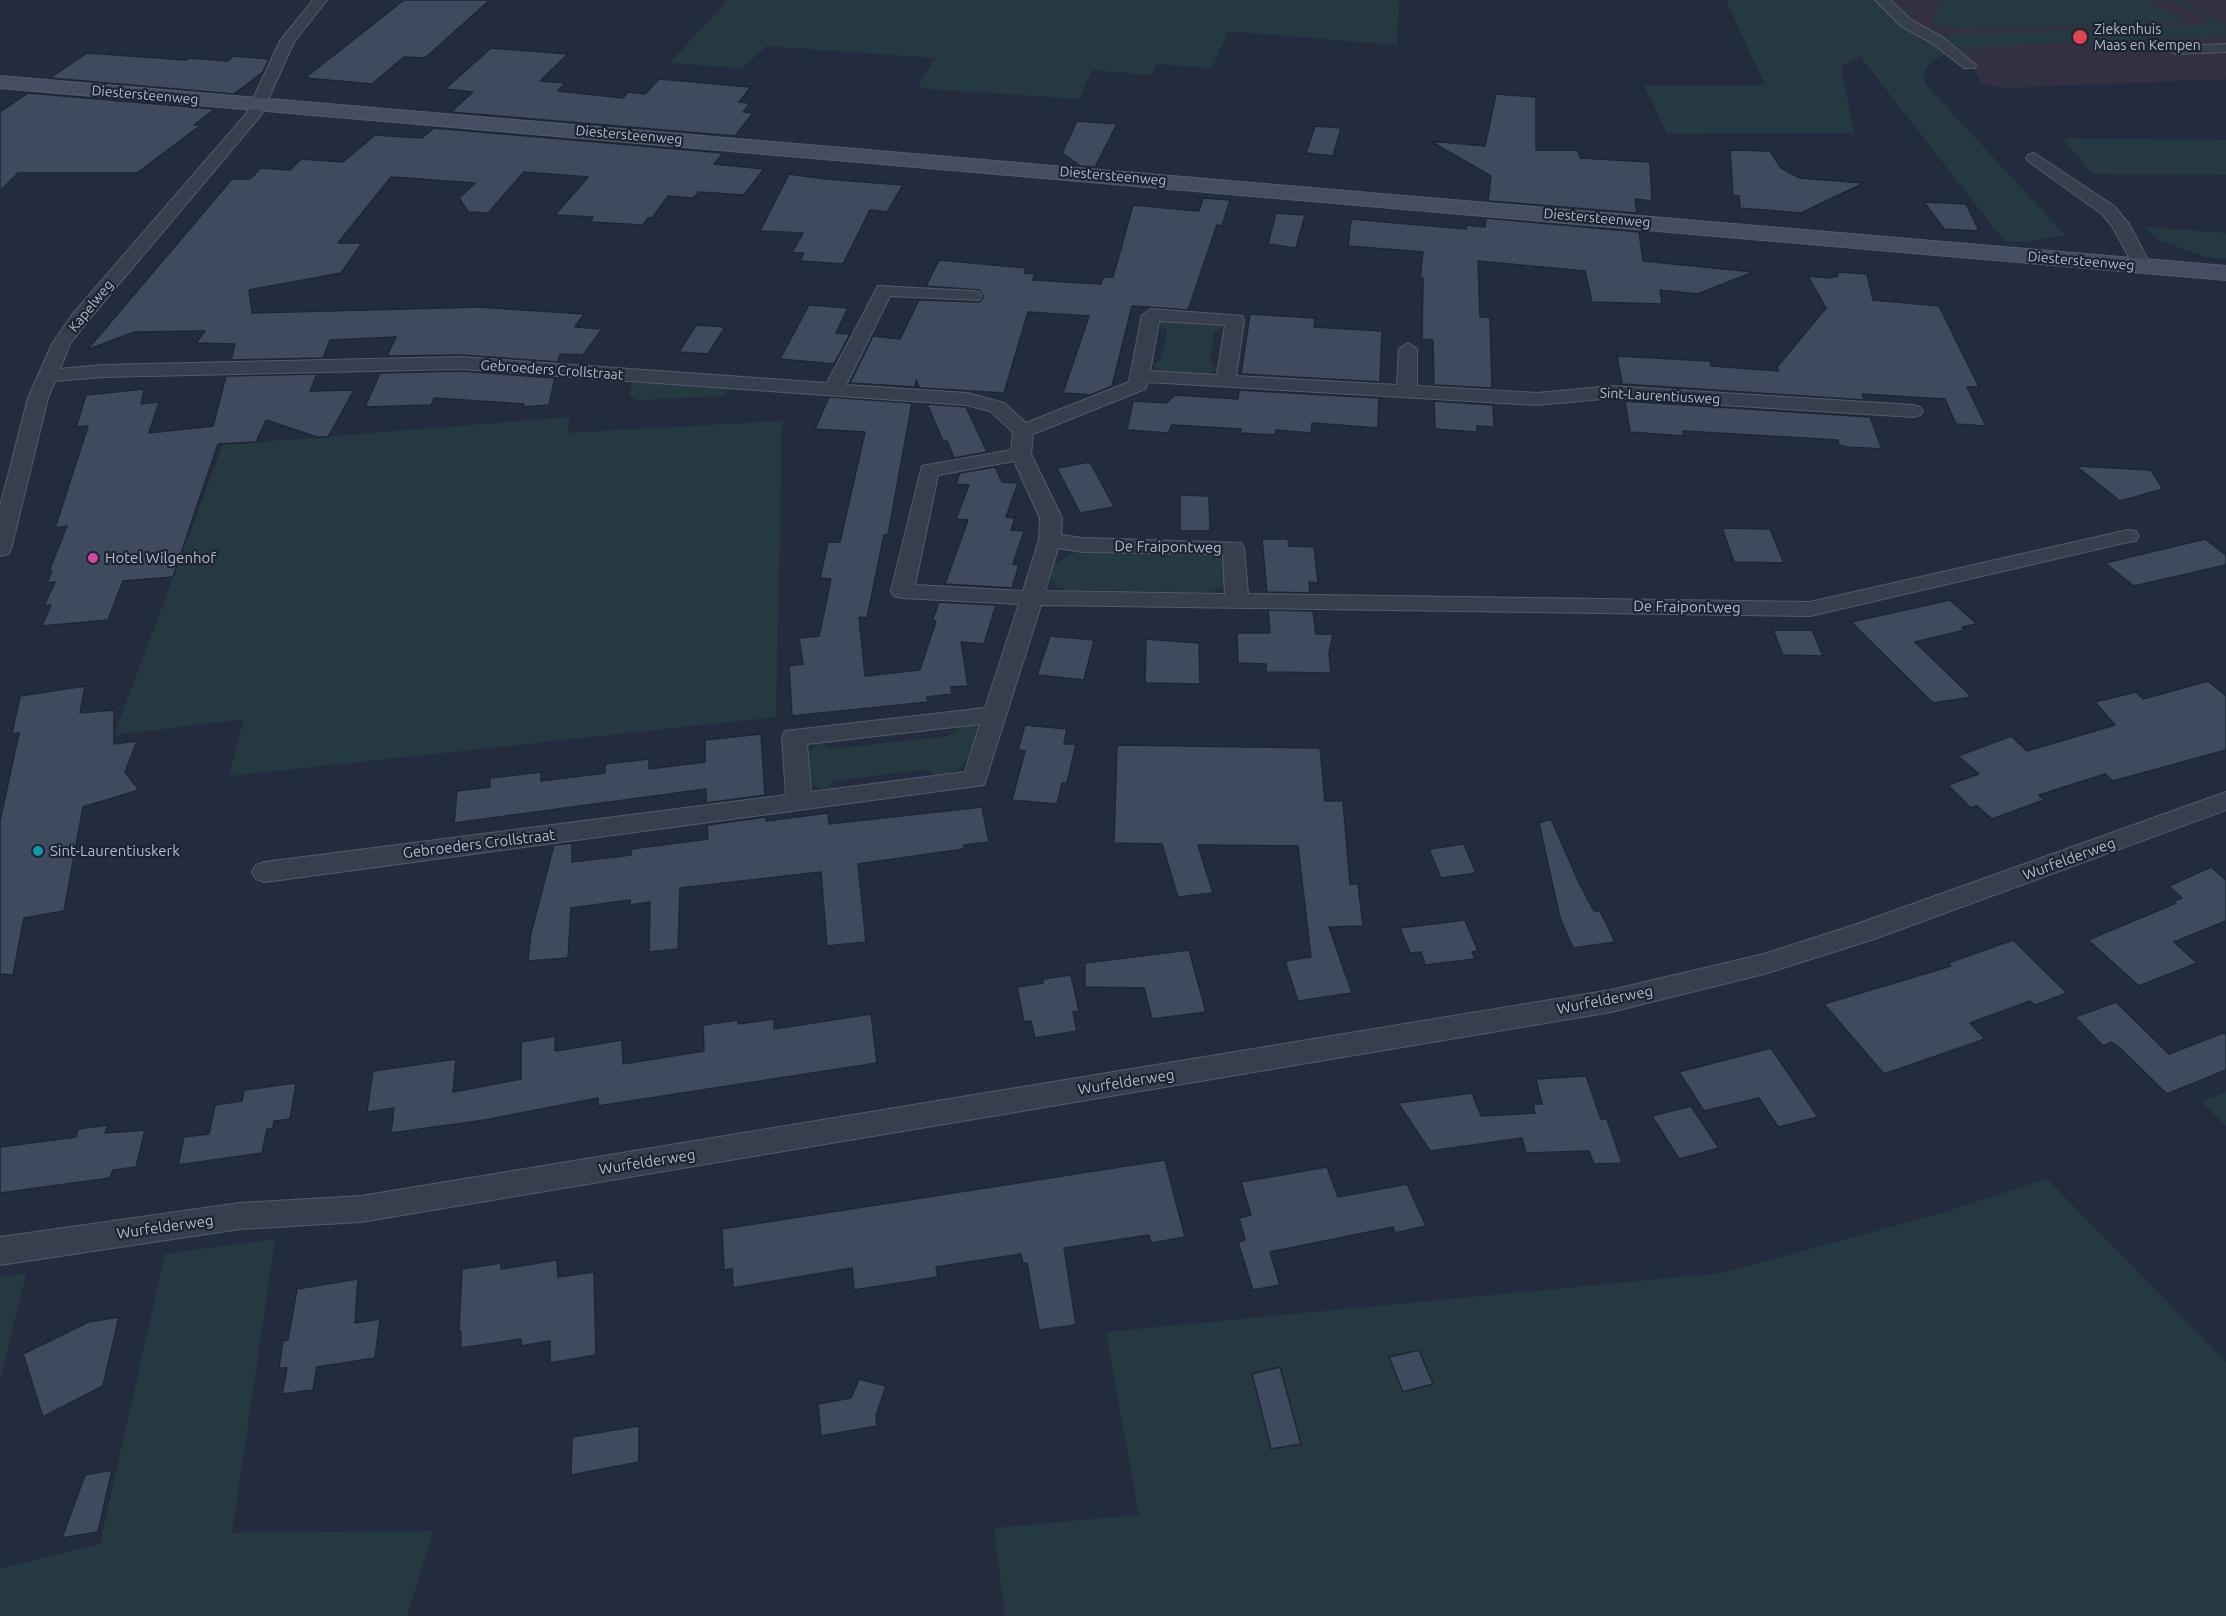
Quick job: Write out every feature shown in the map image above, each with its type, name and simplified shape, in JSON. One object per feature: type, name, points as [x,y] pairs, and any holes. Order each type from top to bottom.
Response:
[{"type":"main road","name":"Diestersteenweg","points":[[0,82],[2226,273]]},
{"type":"street","name":"Kapelweg","points":[[0,549],[46,376],[61,344],[79,319],[260,104],[287,41],[320,0]]},
{"type":"street","points":[[1882,0],[1905,23],[1933,38],[1969,65]]},
{"type":"street","points":[[2175,50],[2226,48]]},
{"type":"street","points":[[2034,158],[2108,210],[2129,239],[2142,266]]},
{"type":"street","points":[[834,389],[884,290],[974,296]]},
{"type":"street","points":[[1023,431],[1138,385],[1151,315],[1235,320],[1226,381]]},
{"type":"street","points":[[1407,392],[1408,349]]},
{"type":"street","name":"Gebroeders Crollstraat","points":[[46,376],[114,371],[460,363],[834,389],[984,402],[997,407],[1023,431],[1021,454],[1050,518],[1050,540],[993,715],[975,779],[265,872]]},
{"type":"street","name":"Sint-Laurentiusweg","points":[[1139,376],[1537,399],[1612,392],[1913,411]]},
{"type":"street","points":[[1021,454],[929,470],[902,591],[1030,598]]},
{"type":"street","name":"De Fraipontweg","points":[[1030,598],[1810,609],[2128,536]]},
{"type":"street","name":"De Fraipontweg","points":[[1050,540],[1083,545],[1233,548],[1237,601]]},
{"type":"street","points":[[799,803],[794,737],[993,715]]},
{"type":"street","name":"Wurfelderweg","points":[[0,1251],[240,1216],[361,1209],[1611,1001],[1764,964],[1864,932],[2226,801]]},
{"type":"shaded area","name":"Ziekenhuis Maas en Kempen","points":[[1887,0],[2226,0],[2226,79],[2004,88],[1982,84],[1972,66],[1917,27]]},
{"type":"green space","points":[[728,0],[1399,0],[1397,45],[1228,31],[1212,68],[1157,64],[1151,75],[1092,70],[1079,99],[918,88],[935,58],[766,46],[743,68],[670,63]]},
{"type":"green space","points":[[1726,0],[1878,0],[1936,43],[1945,55],[1933,60],[1926,68],[1923,76],[1926,85],[2065,235],[2033,241],[2005,242],[1860,56],[1841,67],[1854,133],[1667,134],[1644,85],[1765,85]]},
{"type":"green space","points":[[1888,0],[1894,0],[1918,24],[1946,35],[2211,24],[2213,22],[2172,1],[2157,0],[2180,0],[2225,24],[2226,36],[1990,46],[1962,50],[1917,27]]},
{"type":"green space","points":[[1941,0],[2157,0],[2150,4],[2190,22],[1959,29],[1940,26],[1932,22],[1932,17],[1943,3]]},
{"type":"green space","points":[[2061,138],[2226,140],[2226,175],[2094,174]]},
{"type":"green space","points":[[2146,227],[2226,233],[2226,259],[2205,257],[2157,239]]},
{"type":"green space","points":[[1163,321],[1216,323],[1221,326],[1223,328],[1214,332],[1210,364],[1218,369],[1209,373],[1196,374],[1163,371],[1151,365],[1161,360],[1167,330],[1158,323]]},
{"type":"green space","points":[[633,382],[717,386],[726,389],[725,396],[637,400],[629,395]]},
{"type":"green space","points":[[570,417],[567,433],[782,421],[776,717],[229,776],[244,719],[114,735],[223,445]]},
{"type":"green space","points":[[1074,553],[1215,554],[1226,562],[1228,581],[1224,587],[1209,592],[1068,590],[1056,586],[1050,579],[1052,566]]},
{"type":"green space","points":[[964,724],[978,729],[978,735],[968,761],[949,775],[941,777],[924,769],[835,781],[823,790],[808,783],[807,754],[819,743],[832,749],[949,736]]},
{"type":"green space","points":[[2226,1092],[2226,1126],[2202,1102]]},
{"type":"green space","points":[[2047,1179],[2226,1362],[2226,1616],[1005,1616],[994,1528],[1139,1515],[1106,1332],[1723,1273],[1945,1212]]},
{"type":"green space","points":[[275,1239],[232,1533],[433,1531],[407,1616],[0,1616],[0,1569],[100,1544],[165,1254]]},
{"type":"green space","points":[[26,1273],[0,1381],[0,1277]]},
{"type":"building","points":[[404,0],[490,0],[425,58],[404,57],[372,84],[305,78]]},
{"type":"building","points":[[491,48],[568,54],[540,81],[565,83],[558,91],[623,98],[628,92],[645,94],[659,79],[751,87],[739,102],[750,103],[743,112],[753,113],[735,136],[451,112],[473,92],[445,89]]},
{"type":"building","points":[[87,53],[186,60],[189,58],[227,61],[234,56],[269,59],[263,72],[234,94],[50,78]]},
{"type":"building","points":[[28,93],[215,109],[194,125],[201,125],[137,173],[18,173],[0,191],[0,112]]},
{"type":"building","points":[[1496,94],[1536,97],[1536,150],[1578,150],[1580,158],[1650,162],[1652,201],[1635,199],[1637,213],[1488,201],[1491,176],[1430,141],[1485,146]]},
{"type":"building","points":[[1077,121],[1117,124],[1095,167],[1080,166],[1062,153]]},
{"type":"building","points":[[1315,126],[1341,128],[1333,156],[1306,153]]},
{"type":"building","points":[[434,128],[723,153],[714,164],[764,169],[744,195],[699,192],[693,198],[668,196],[652,218],[648,218],[643,225],[590,222],[593,217],[555,215],[588,177],[524,172],[488,213],[468,212],[459,198],[475,183],[391,177],[338,243],[362,243],[341,273],[249,290],[252,313],[479,307],[584,314],[575,327],[602,329],[583,355],[560,354],[558,362],[461,355],[387,356],[396,337],[330,340],[323,358],[231,360],[235,344],[196,343],[205,331],[134,332],[87,350],[232,179],[250,179],[261,168],[290,170],[301,159],[343,162],[375,135],[422,138]]},
{"type":"building","points":[[1730,150],[1770,151],[1781,168],[1800,178],[1864,183],[1801,213],[1740,208],[1739,196],[1733,195]]},
{"type":"building","points":[[789,174],[903,185],[887,212],[870,210],[843,264],[800,261],[804,253],[792,253],[803,233],[760,231]]},
{"type":"building","points":[[1203,198],[1230,200],[1222,226],[1217,225],[1188,310],[1132,306],[1112,386],[1091,395],[1063,393],[1089,316],[1028,312],[1004,393],[920,388],[916,380],[915,387],[850,383],[873,336],[900,339],[919,300],[979,302],[984,297],[979,290],[926,286],[939,260],[1026,268],[1024,273],[1035,274],[1033,280],[1101,284],[1103,277],[1113,277],[1133,205],[1199,211]]},
{"type":"building","points":[[1924,202],[1966,204],[1979,231],[1944,229]]},
{"type":"building","points":[[1276,213],[1305,215],[1296,248],[1268,244]]},
{"type":"building","points":[[1486,218],[1639,232],[1643,261],[1754,272],[1697,294],[1660,290],[1662,304],[1592,302],[1585,271],[1478,261],[1480,317],[1490,317],[1492,388],[1434,385],[1433,340],[1422,339],[1423,278],[1420,278],[1423,252],[1348,246],[1351,219],[1466,229],[1467,225],[1485,227]]},
{"type":"building","points":[[1838,272],[1867,274],[1873,300],[1939,306],[1979,387],[1967,387],[1986,426],[1956,424],[1945,399],[1862,394],[1864,400],[1622,384],[1617,356],[1710,361],[1711,366],[1779,371],[1777,367],[1826,308],[1808,276],[1829,278],[1838,276]]},
{"type":"building","points":[[809,305],[848,308],[836,333],[850,334],[834,364],[780,359]]},
{"type":"building","points":[[1250,314],[1315,318],[1314,327],[1382,331],[1380,382],[1241,374]]},
{"type":"building","points":[[696,325],[725,327],[708,354],[679,352]]},
{"type":"building","points":[[461,371],[555,378],[549,405],[523,407],[524,404],[434,398],[431,405],[365,407],[380,373]]},
{"type":"building","points":[[317,374],[310,391],[354,390],[328,437],[317,437],[266,420],[256,442],[218,444],[173,577],[123,581],[108,620],[42,626],[51,605],[44,606],[55,582],[47,583],[52,571],[49,571],[67,526],[55,528],[88,426],[76,427],[86,395],[144,389],[141,404],[159,402],[149,433],[213,426],[226,376]]},
{"type":"building","points":[[1239,390],[1379,398],[1378,428],[1312,423],[1311,433],[1276,430],[1275,435],[1240,433],[1241,429],[1172,425],[1168,433],[1127,430],[1133,401],[1166,403],[1175,395],[1238,399]]},
{"type":"building","points":[[829,397],[912,403],[888,535],[884,535],[867,618],[859,617],[865,676],[920,670],[936,621],[932,621],[939,602],[996,605],[984,644],[961,642],[968,686],[951,687],[952,694],[927,697],[928,702],[792,716],[789,666],[803,664],[799,638],[819,636],[831,579],[820,578],[828,542],[840,542],[865,432],[815,429]]},
{"type":"building","points":[[1434,401],[1493,405],[1494,427],[1477,426],[1477,432],[1435,429]]},
{"type":"building","points":[[1625,401],[1870,417],[1882,449],[1847,447],[1839,445],[1838,440],[1683,431],[1684,436],[1630,432]]},
{"type":"building","points":[[927,404],[966,407],[987,452],[954,458],[947,441],[943,441]]},
{"type":"building","points":[[1090,462],[1114,507],[1080,513],[1057,468]]},
{"type":"building","points":[[2076,466],[2151,470],[2163,489],[2120,501]]},
{"type":"building","points":[[995,467],[1002,482],[1018,483],[1006,517],[1015,518],[1011,530],[1024,531],[1013,564],[1019,565],[1012,588],[945,584],[968,520],[956,519],[969,485],[956,484],[960,473]]},
{"type":"building","points":[[1180,495],[1209,496],[1210,531],[1180,531]]},
{"type":"building","points":[[1722,528],[1770,529],[1784,563],[1734,562]]},
{"type":"building","points":[[1262,539],[1288,539],[1289,546],[1314,547],[1318,583],[1309,582],[1310,593],[1267,592]]},
{"type":"building","points":[[2205,539],[2226,555],[2226,565],[2134,586],[2105,563]]},
{"type":"building","points":[[1950,600],[1977,624],[1962,627],[1965,630],[1915,642],[1972,697],[1933,703],[1851,622]]},
{"type":"building","points":[[1268,610],[1313,611],[1316,634],[1333,634],[1329,653],[1331,673],[1266,672],[1266,664],[1238,663],[1237,633],[1270,633]]},
{"type":"building","points":[[1773,630],[1812,630],[1823,656],[1783,655]]},
{"type":"building","points":[[1050,636],[1094,640],[1084,680],[1037,675]]},
{"type":"building","points":[[1146,639],[1199,643],[1200,684],[1145,683]]},
{"type":"building","points":[[2208,681],[2226,696],[2226,750],[2113,781],[2105,774],[2039,795],[2044,800],[1992,819],[1977,806],[1971,808],[1948,785],[1979,774],[1958,756],[2011,736],[2027,751],[2115,725],[2095,702],[2136,692],[2143,699]]},
{"type":"building","points":[[85,686],[80,713],[114,710],[114,744],[137,741],[125,772],[139,790],[83,807],[64,911],[24,918],[13,975],[0,974],[0,821],[19,733],[12,734],[20,696]]},
{"type":"building","points":[[1025,725],[1067,729],[1064,744],[1076,744],[1067,783],[1062,783],[1057,804],[1012,800],[1025,751],[1018,750]]},
{"type":"building","points":[[761,734],[765,795],[706,803],[706,789],[454,823],[457,791],[490,787],[490,778],[541,772],[541,781],[605,773],[605,764],[649,759],[649,769],[705,762],[705,740]]},
{"type":"building","points":[[1117,745],[1320,748],[1325,801],[1343,801],[1350,884],[1358,884],[1363,926],[1329,927],[1352,993],[1298,1001],[1285,961],[1311,957],[1298,846],[1198,845],[1213,893],[1178,897],[1162,844],[1114,843]]},
{"type":"building","points":[[982,807],[989,842],[964,845],[964,849],[858,864],[866,942],[827,946],[821,872],[680,888],[678,949],[649,952],[650,902],[630,905],[630,900],[571,908],[568,958],[528,961],[531,933],[554,845],[572,843],[572,862],[631,855],[631,849],[708,839],[707,825],[766,817],[766,821],[828,813],[829,824]]},
{"type":"building","points":[[1551,819],[1580,885],[1594,911],[1600,911],[1615,942],[1573,948],[1560,918],[1539,823]]},
{"type":"building","points":[[1464,844],[1476,873],[1441,878],[1429,849]]},
{"type":"building","points":[[2211,867],[2226,880],[2226,921],[2174,942],[2197,963],[2139,986],[2088,940],[2176,903],[2174,901],[2182,898],[2169,886]]},
{"type":"building","points":[[1465,920],[1478,951],[1472,952],[1475,959],[1425,965],[1421,952],[1410,953],[1400,928]]},
{"type":"building","points":[[2013,940],[2067,993],[2035,1005],[2030,1001],[1970,1023],[1985,1039],[1884,1074],[1824,1004],[1951,966],[1948,963]]},
{"type":"building","points":[[1189,950],[1206,1012],[1152,1019],[1144,988],[1085,987],[1085,963]]},
{"type":"building","points":[[1071,975],[1079,1011],[1073,1012],[1077,1031],[1035,1038],[1031,1021],[1024,1022],[1017,987],[1043,983],[1043,979]]},
{"type":"building","points":[[2116,1002],[2169,1054],[2226,1032],[2226,1070],[2167,1094],[2121,1049],[2111,1042],[2103,1046],[2075,1017]]},
{"type":"building","points":[[871,1014],[877,1063],[598,1106],[598,1098],[485,1120],[391,1133],[394,1108],[367,1112],[373,1071],[456,1059],[453,1092],[521,1079],[521,1042],[555,1036],[555,1051],[622,1040],[623,1064],[704,1051],[703,1025],[738,1020],[738,1024],[774,1019],[774,1029]]},
{"type":"building","points":[[1771,1048],[1818,1117],[1778,1127],[1759,1098],[1704,1111],[1679,1072]]},
{"type":"building","points":[[1586,1076],[1601,1119],[1607,1119],[1622,1163],[1594,1164],[1589,1151],[1526,1153],[1522,1138],[1430,1151],[1398,1103],[1472,1093],[1481,1116],[1535,1113],[1533,1104],[1542,1104],[1536,1079]]},
{"type":"building","points":[[296,1083],[290,1119],[274,1121],[273,1128],[267,1129],[262,1153],[178,1165],[184,1137],[209,1134],[215,1105],[242,1101],[244,1090]]},
{"type":"building","points":[[1691,1106],[1719,1148],[1679,1159],[1652,1116]]},
{"type":"building","points":[[108,1125],[105,1133],[145,1130],[136,1167],[113,1170],[110,1178],[0,1193],[0,1147],[76,1137],[78,1129]]},
{"type":"building","points":[[1165,1160],[1185,1237],[1151,1243],[1149,1235],[1064,1248],[1076,1325],[1039,1330],[1027,1263],[1023,1264],[1021,1254],[936,1267],[938,1277],[854,1290],[852,1268],[733,1288],[732,1269],[724,1270],[722,1229]]},
{"type":"building","points":[[1327,1167],[1338,1197],[1407,1184],[1426,1226],[1395,1233],[1393,1227],[1270,1252],[1280,1285],[1253,1290],[1238,1242],[1245,1240],[1239,1218],[1251,1215],[1241,1182]]},
{"type":"building","points":[[557,1260],[558,1277],[594,1272],[596,1355],[550,1363],[550,1341],[521,1346],[521,1339],[461,1348],[461,1331],[459,1331],[462,1269],[501,1263],[501,1269]]},
{"type":"building","points":[[358,1279],[355,1323],[380,1319],[375,1358],[317,1367],[313,1390],[282,1394],[287,1368],[279,1368],[283,1341],[288,1340],[297,1289]]},
{"type":"building","points":[[119,1317],[103,1386],[43,1417],[23,1354],[88,1322]]},
{"type":"building","points":[[1419,1350],[1433,1384],[1403,1392],[1389,1357]]},
{"type":"building","points":[[1280,1367],[1301,1444],[1271,1449],[1252,1374]]},
{"type":"building","points":[[859,1379],[886,1386],[876,1416],[877,1426],[821,1436],[818,1404],[851,1398]]},
{"type":"building","points":[[639,1426],[639,1462],[571,1475],[572,1437]]},
{"type":"building","points":[[112,1470],[98,1532],[62,1538],[85,1475]]},
{"type":"place","name":"Ziekenhuis Maas en Kempen","points":[[2080,37]]},
{"type":"place","name":"Hotel Wilgenhof","points":[[93,558]]},
{"type":"place","name":"Sint-Laurentiuskerk","points":[[38,851]]}]
